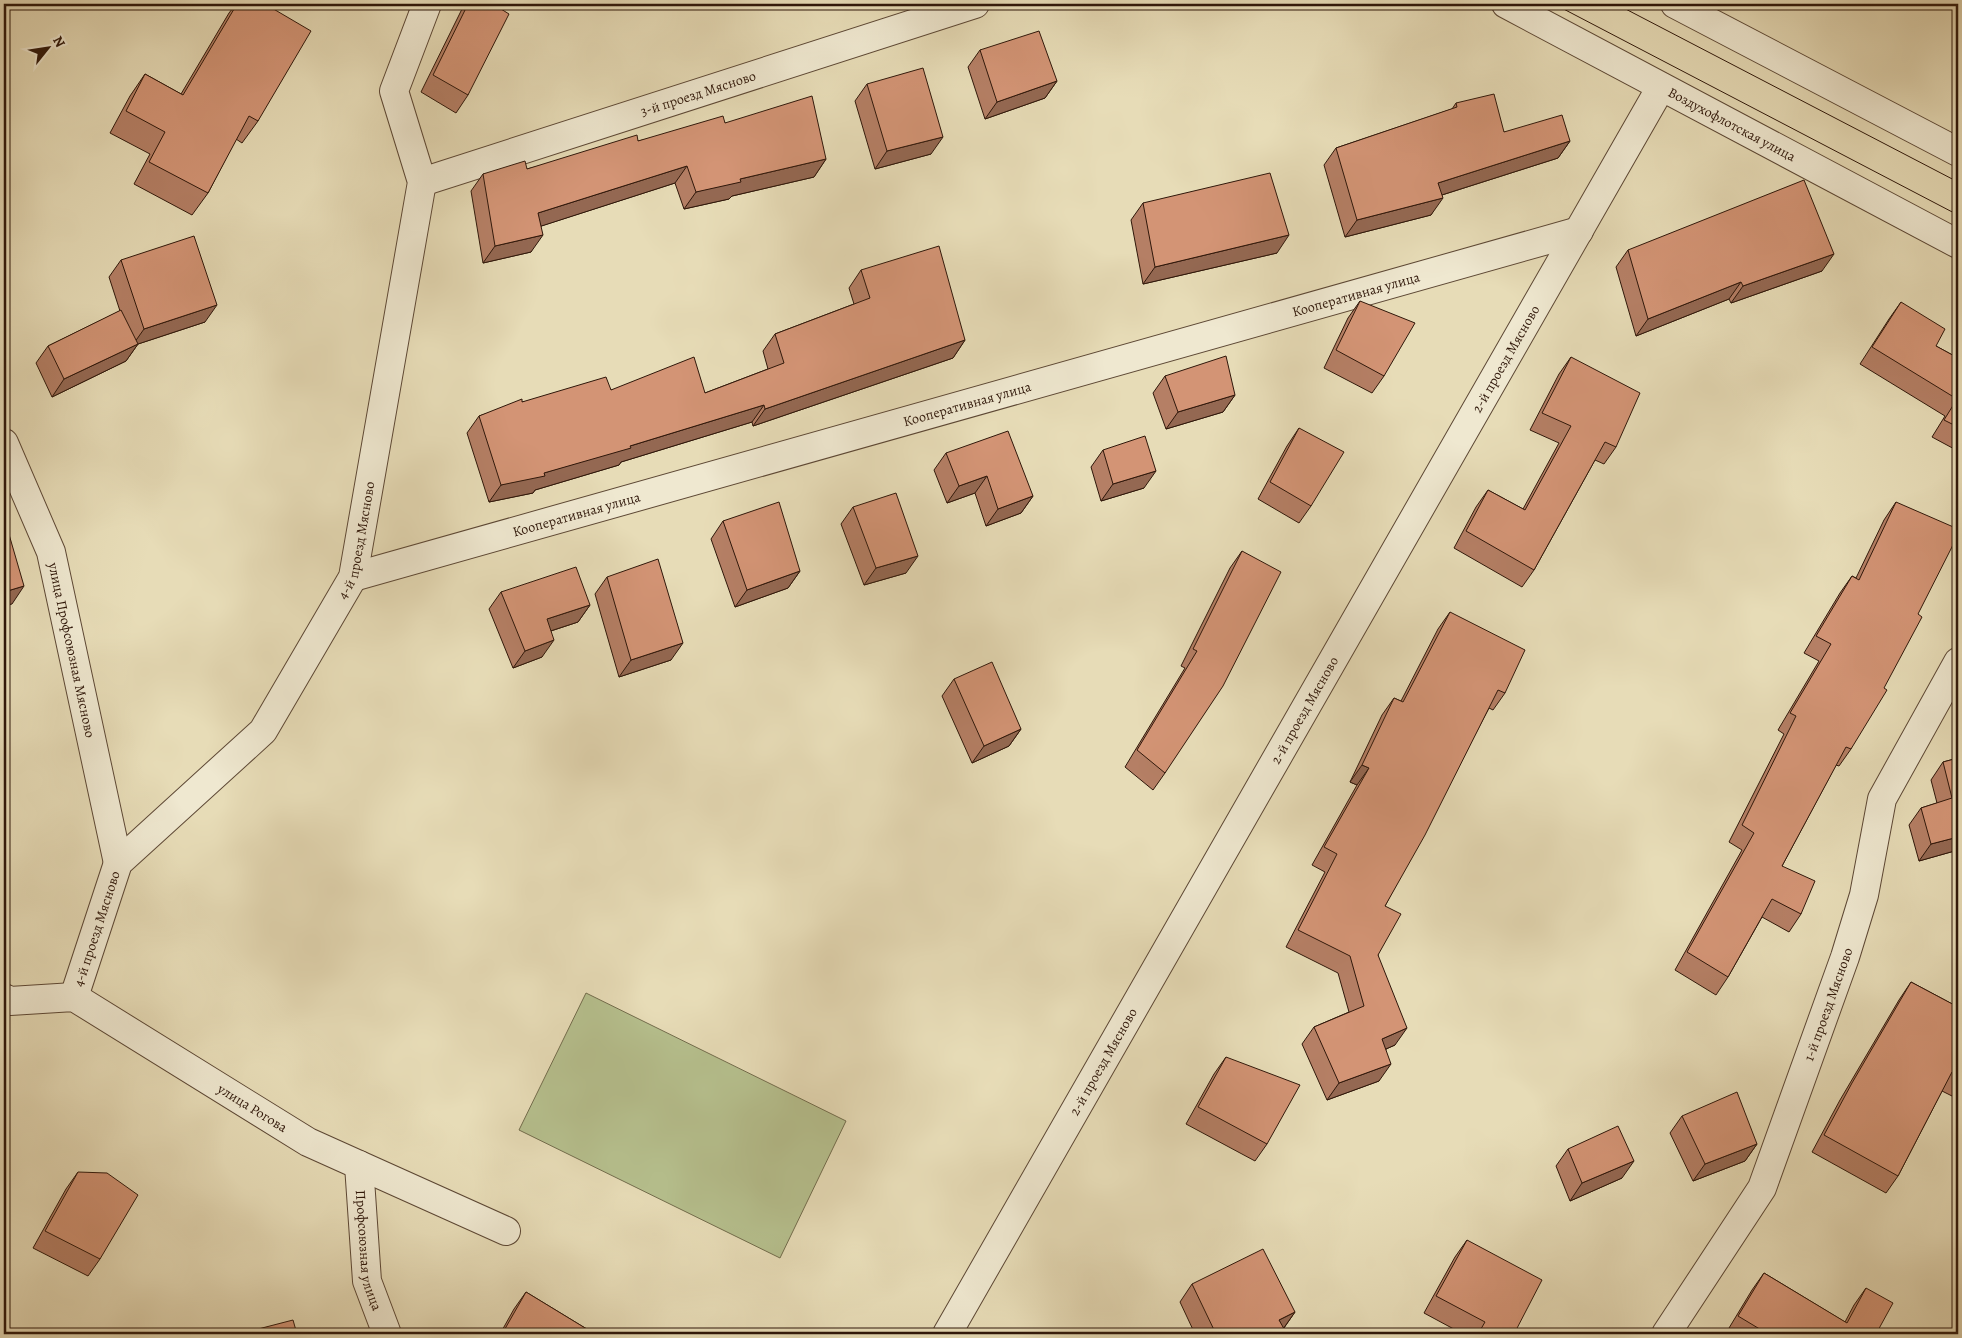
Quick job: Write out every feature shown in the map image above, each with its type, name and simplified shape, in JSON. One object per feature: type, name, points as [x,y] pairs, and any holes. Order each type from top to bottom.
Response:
[{"type":"street","name":"4-й проезд Мясново","points":[[74,997],[118,863],[263,731],[353,577],[422,182],[394,91],[427,4]]},
{"type":"street","name":"3-й проезд Мясново","points":[[422,182],[975,4]]},
{"type":"street","name":"Воздухофлотская улица","points":[[1506,4],[1958,244]]},
{"type":"street","points":[[1675,4],[1704,11],[1958,152]]},
{"type":"street","name":"2-й проезд Мясново","points":[[947,1334],[1661,87]]},
{"type":"street","name":"Кооперативная улица","points":[[353,577],[1579,231]]},
{"type":"street","name":"улица Профсоюзная Мясново","points":[[4,443],[51,552],[118,863]]},
{"type":"street","name":"1-й проезд Мясново","points":[[1666,1334],[1762,1188],[1845,957],[1864,896],[1882,799],[1958,662]]},
{"type":"street","points":[[4,998],[10,1001],[74,997]]},
{"type":"street","name":"улица Рогова","points":[[74,997],[308,1142],[506,1231]]},
{"type":"street","name":"Профсоюзная улица","points":[[359,1165],[367,1281],[387,1334]]},
{"type":"green space","points":[[586,993],[846,1121],[780,1258],[519,1130]]},
{"type":"building","points":[[237,4],[265,4],[311,31],[258,121],[249,116],[208,193],[149,162],[165,132],[126,111],[145,74],[183,95]]},
{"type":"building","points":[[468,4],[493,4],[509,14],[468,95],[433,75]]},
{"type":"building","points":[[1039,31],[1057,81],[997,102],[980,50]]},
{"type":"building","points":[[923,68],[943,137],[887,151],[867,84]]},
{"type":"building","points":[[1494,94],[1504,132],[1562,115],[1570,141],[1438,183],[1443,198],[1357,220],[1336,148],[1457,107],[1456,103]]},
{"type":"building","points":[[812,96],[826,159],[740,179],[741,182],[696,192],[687,166],[538,213],[543,235],[495,246],[483,174],[525,161],[527,169],[637,135],[638,141],[723,116],[725,123]]},
{"type":"building","points":[[1270,173],[1289,235],[1155,267],[1143,203]]},
{"type":"building","points":[[1804,180],[1834,254],[1743,286],[1741,282],[1648,319],[1628,250]]},
{"type":"building","points":[[194,236],[217,305],[144,329],[121,260]]},
{"type":"building","points":[[939,246],[965,340],[765,409],[764,405],[630,446],[631,448],[544,473],[545,476],[501,485],[479,416],[522,399],[522,402],[606,377],[611,390],[694,357],[705,393],[784,363],[775,334],[870,298],[861,270]]},
{"type":"building","points":[[1360,301],[1415,323],[1384,376],[1336,350]]},
{"type":"building","points":[[1901,302],[1945,329],[1936,346],[1958,358],[1958,427],[1944,420],[1957,399],[1872,347]]},
{"type":"building","points":[[121,310],[138,344],[64,379],[48,346]]},
{"type":"building","points":[[1226,356],[1235,395],[1178,412],[1165,376]]},
{"type":"building","points":[[1571,357],[1640,393],[1616,447],[1605,442],[1534,570],[1466,531],[1488,490],[1525,510],[1571,426],[1542,413]]},
{"type":"building","points":[[1299,428],[1344,452],[1311,506],[1270,482]]},
{"type":"building","points":[[1008,431],[1033,496],[998,509],[987,476],[959,486],[946,453]]},
{"type":"building","points":[[1145,436],[1156,471],[1113,484],[1103,450]]},
{"type":"building","points":[[896,493],[918,556],[876,568],[853,507]]},
{"type":"building","points":[[779,502],[800,571],[747,590],[723,521]]},
{"type":"building","points":[[1896,502],[1958,529],[1958,535],[1918,614],[1922,617],[1884,688],[1887,690],[1851,749],[1846,747],[1782,866],[1815,881],[1801,914],[1772,899],[1728,977],[1687,952],[1754,833],[1742,825],[1796,716],[1790,713],[1831,644],[1816,636],[1852,576],[1859,580]]},
{"type":"building","points":[[6,524],[24,586],[4,592],[4,525]]},
{"type":"building","points":[[1242,551],[1281,572],[1223,686],[1165,773],[1137,750],[1197,651],[1193,649]]},
{"type":"building","points":[[658,559],[683,643],[631,660],[607,577]]},
{"type":"building","points":[[576,567],[590,605],[547,619],[554,640],[525,651],[501,592]]},
{"type":"building","points":[[1450,612],[1525,650],[1505,693],[1498,690],[1425,835],[1385,906],[1401,914],[1378,955],[1407,1028],[1382,1039],[1391,1064],[1339,1083],[1314,1027],[1364,1006],[1350,956],[1298,930],[1337,854],[1324,847],[1369,768],[1362,765],[1394,698],[1403,702]]},
{"type":"building","points":[[992,662],[1021,729],[984,746],[954,679]]},
{"type":"building","points":[[1958,758],[1958,837],[1931,844],[1921,808],[1952,798],[1943,762]]},
{"type":"building","points":[[1911,982],[1958,1007],[1958,1076],[1952,1072],[1898,1176],[1824,1135]]},
{"type":"building","points":[[1226,1057],[1300,1085],[1267,1144],[1198,1107]]},
{"type":"building","points":[[1737,1092],[1757,1144],[1705,1164],[1682,1116]]},
{"type":"building","points":[[1618,1126],[1634,1161],[1582,1183],[1568,1149]]},
{"type":"building","points":[[78,1172],[107,1173],[138,1195],[100,1259],[45,1231]]},
{"type":"building","points":[[1467,1240],[1542,1280],[1514,1334],[1478,1334],[1485,1322],[1436,1296]]},
{"type":"building","points":[[1263,1249],[1295,1312],[1279,1320],[1287,1334],[1216,1334],[1192,1284]]},
{"type":"building","points":[[1764,1273],[1847,1323],[1866,1288],[1893,1303],[1876,1334],[1768,1334],[1738,1316]]},
{"type":"building","points":[[526,1292],[595,1334],[502,1334]]},
{"type":"building","points":[[293,1320],[297,1334],[239,1334]]},
{"type":"tram line","points":[[1554,4],[1958,215]]},
{"type":"tram line","points":[[1616,4],[1958,182]]}]
